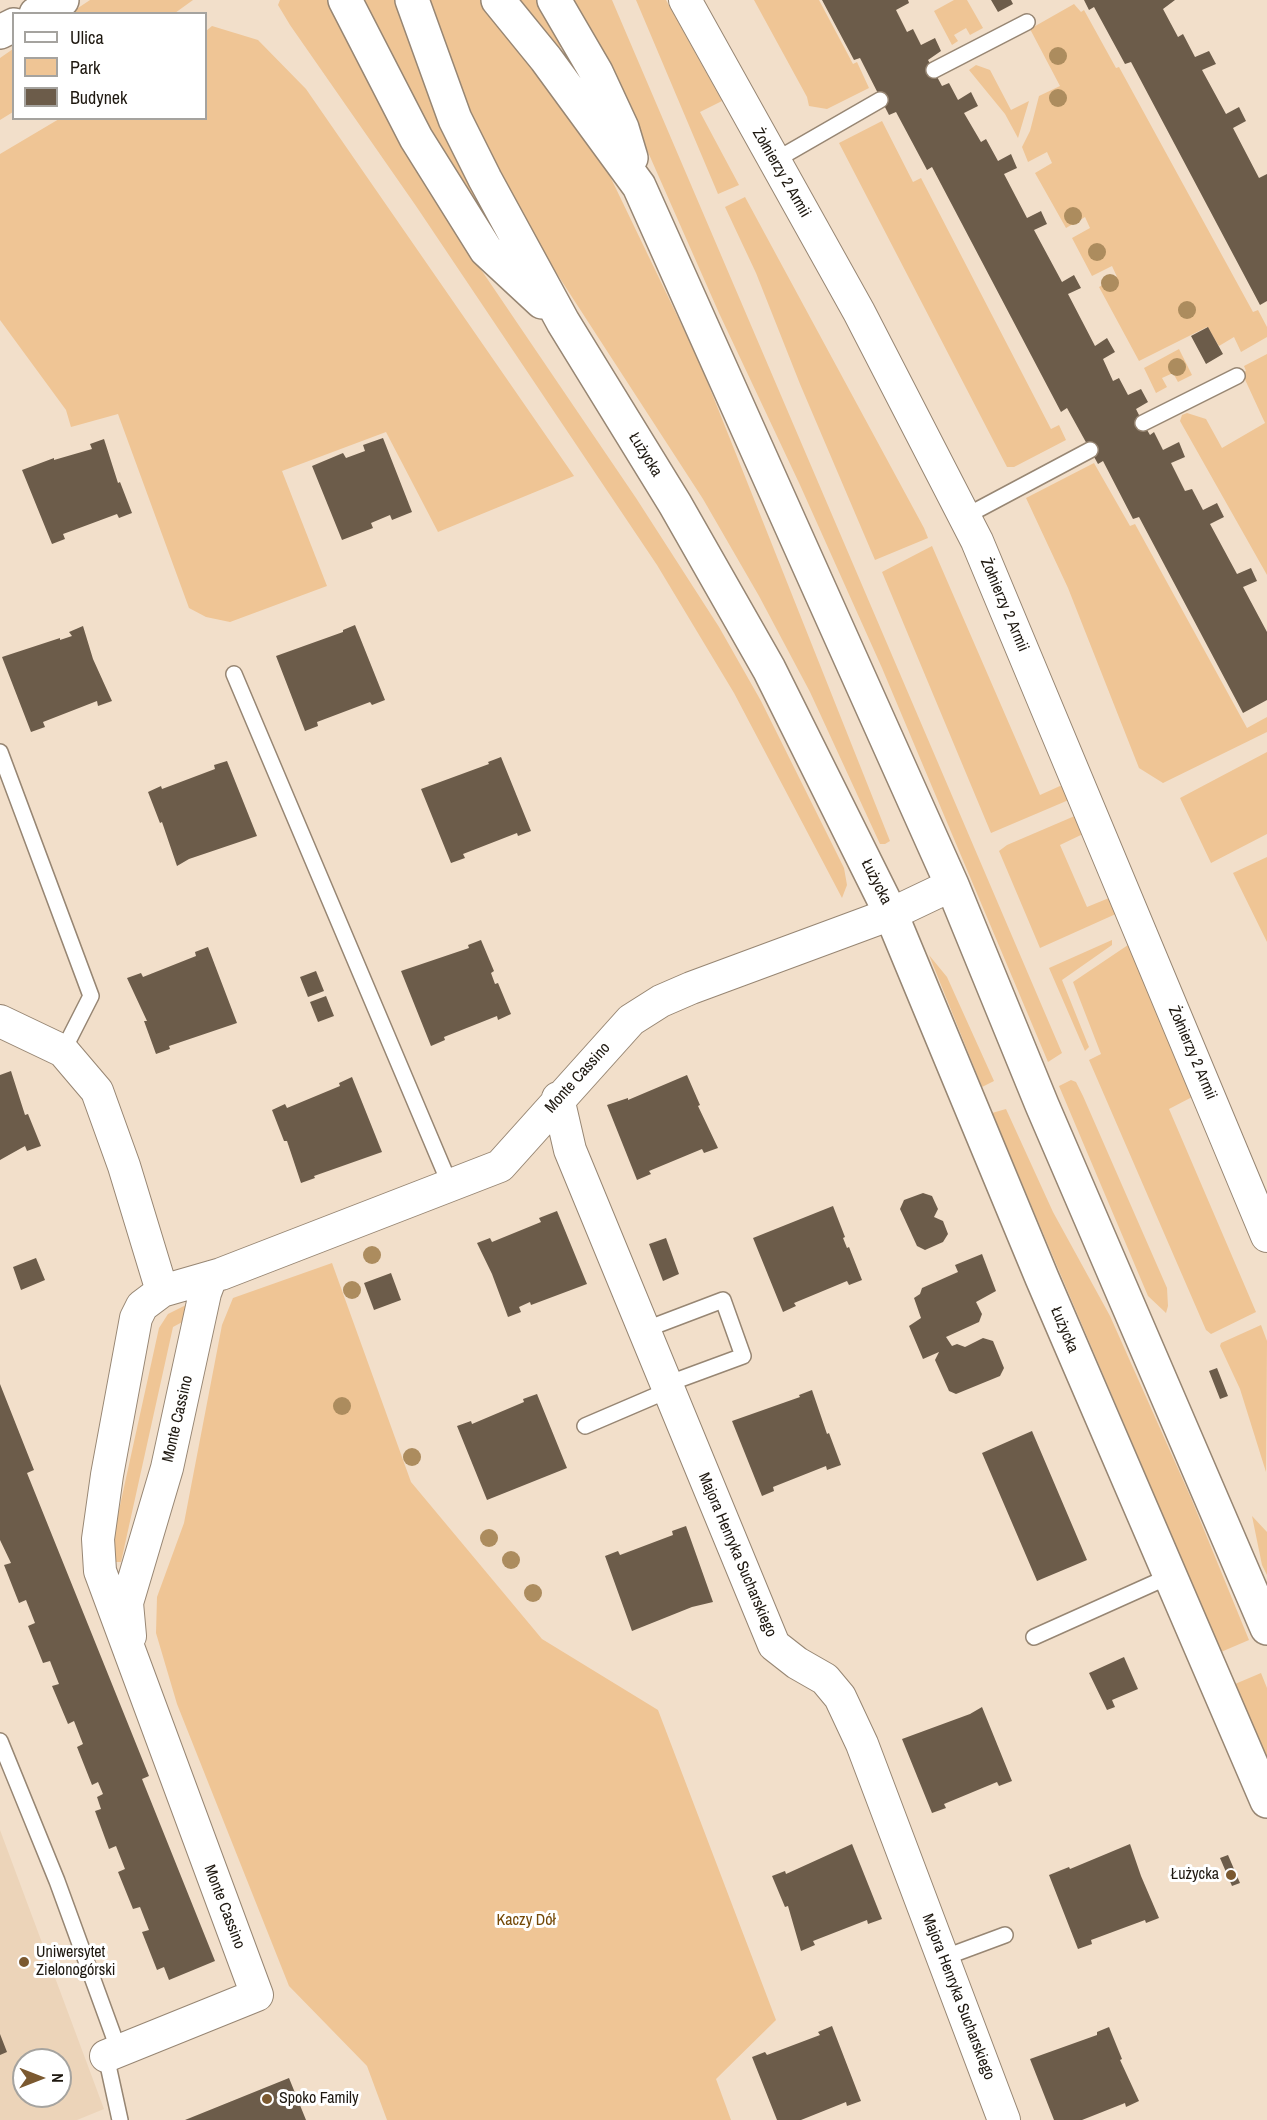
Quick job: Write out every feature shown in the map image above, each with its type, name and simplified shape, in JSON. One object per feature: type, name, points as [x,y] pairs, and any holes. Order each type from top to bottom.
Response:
[{"type":"main road","points":[[0,10],[10,0]]},
{"type":"main road","points":[[40,12],[62,0]]},
{"type":"main road","points":[[345,0],[416,138],[486,250],[563,322]]},
{"type":"main road","name":"Łużycka","points":[[412,0],[455,119],[484,179],[563,322],[675,504],[769,669],[891,914],[975,1120],[1267,1801]]},
{"type":"main road","points":[[498,0],[546,58],[639,186]]},
{"type":"main road","points":[[554,0],[596,72],[622,128],[639,186],[952,885],[1042,1105],[1267,1628]]},
{"type":"street","name":"Żołnierzy 2 Armii","points":[[685,0],[859,312],[966,516],[1130,903],[1267,1236]]},
{"type":"street","name":"Monte Cassino","points":[[112,2054],[257,1995],[133,1666],[100,1571],[98,1539],[136,1318],[142,1306],[158,1293],[211,1277],[451,1187],[500,1166],[558,1098],[631,1020],[661,1001],[891,914],[952,885]]},
{"type":"street","points":[[0,1021],[63,1051],[96,1091],[124,1166],[158,1293]]},
{"type":"street","name":"Majora Henryka Sucharskiego","points":[[558,1098],[570,1150],[774,1645],[797,1663],[825,1679],[840,1697],[862,1744],[1004,2120]]},
{"type":"street","name":"Monte Cassino","points":[[133,1666],[127,1603],[167,1468],[205,1293],[211,1277]]},
{"type":"lane","points":[[934,70],[1026,22]]},
{"type":"lane","points":[[774,161],[880,100]]},
{"type":"lane","points":[[1143,423],[1236,376]]},
{"type":"lane","points":[[966,516],[1090,450]]},
{"type":"lane","points":[[234,674],[451,1187]]},
{"type":"lane","points":[[0,752],[91,996],[63,1051]]},
{"type":"lane","points":[[585,1426],[668,1387],[743,1356],[723,1300],[645,1330]]},
{"type":"lane","points":[[1034,1636],[1170,1576]]},
{"type":"lane","points":[[0,1742],[57,1881],[112,2054],[120,2120]]},
{"type":"lane","points":[[943,1958],[1005,1935]]},
{"type":"shaded area","name":"Uniwersytet Zielonogórski","points":[[0,1830],[104,2109],[77,2120],[0,2120]]},
{"type":"green space","points":[[90,0],[193,0],[176,12],[72,12]]},
{"type":"green space","points":[[280,0],[327,0],[444,215],[636,498],[719,627],[761,701],[844,868],[847,885],[842,898],[734,693],[657,565],[416,206],[290,25],[278,5]]},
{"type":"green space","points":[[359,0],[397,0],[492,221],[491,229],[430,136]]},
{"type":"green space","points":[[424,0],[483,0],[607,170],[699,361],[890,841],[885,844],[880,844],[810,692],[759,596],[703,499],[500,186]]},
{"type":"green space","points":[[517,0],[540,0],[565,44],[558,49]]},
{"type":"green space","points":[[569,0],[612,0],[1062,1053],[1048,1062],[882,668],[800,485],[719,313],[625,100]]},
{"type":"green space","points":[[636,0],[666,0],[722,101],[700,112],[739,185],[718,194]]},
{"type":"green space","points":[[754,0],[819,0],[853,64],[857,62],[869,88],[827,109],[809,106],[807,97]]},
{"type":"green space","points":[[954,0],[967,0],[983,28],[970,35],[966,28],[954,35],[958,41],[952,45],[934,11]]},
{"type":"green space","points":[[1074,4],[1081,12],[1084,10],[1116,68],[1119,67],[1253,312],[1258,310],[1267,327],[1267,337],[1241,352],[1234,337],[1219,346],[1207,327],[1139,361],[1099,287],[1117,277],[1112,266],[1092,276],[1072,238],[1090,228],[1085,217],[1066,228],[1035,173],[1052,163],[1047,152],[1028,162],[1022,147],[1030,131],[1039,96],[1060,86],[1030,29]]},
{"type":"green space","points":[[212,26],[258,40],[306,89],[574,476],[438,532],[386,432],[282,471],[327,586],[230,622],[206,617],[189,608],[118,414],[71,427],[66,410],[0,320],[0,154],[57,120],[207,120],[207,30]]},
{"type":"green space","points":[[12,50],[12,113],[0,120],[0,58]]},
{"type":"green space","points":[[976,65],[990,70],[1011,110],[1029,101],[1018,138],[1005,114],[969,70]]},
{"type":"green space","points":[[882,121],[913,182],[921,178],[1051,429],[1059,425],[1066,440],[1014,467],[1007,467],[839,143]]},
{"type":"green space","points":[[745,197],[928,538],[875,560],[800,384],[756,273],[725,207]]},
{"type":"green space","points":[[1179,349],[1192,375],[1178,382],[1173,373],[1162,378],[1167,387],[1156,393],[1144,368]]},
{"type":"green space","points":[[1267,354],[1267,575],[1180,421],[1182,415],[1187,413],[1206,419],[1222,448],[1265,423],[1242,373],[1246,371],[1244,366]]},
{"type":"green space","points":[[1094,463],[1130,526],[1135,524],[1247,728],[1267,717],[1267,732],[1163,783],[1139,768],[1068,588],[1026,498]]},
{"type":"green space","points":[[932,546],[1040,795],[1060,786],[1066,788],[1071,799],[991,833],[882,572]]},
{"type":"green space","points":[[1267,752],[1267,834],[1211,863],[1180,798]]},
{"type":"green space","points":[[1077,815],[1083,834],[1060,845],[1087,907],[1109,898],[1118,913],[1040,948],[999,851],[1007,845]]},
{"type":"green space","points":[[1267,857],[1267,942],[1233,873]]},
{"type":"green space","points":[[1124,935],[1194,1096],[1169,1109],[1256,1312],[1211,1334],[1206,1330],[1089,1060],[1101,1054],[1073,982],[1128,945]]},
{"type":"green space","points":[[1112,940],[1112,945],[1062,980],[1089,1047],[1085,1051],[1049,968]]},
{"type":"green space","points":[[929,955],[947,977],[994,1081],[982,1087]]},
{"type":"green space","points":[[1071,1080],[1076,1082],[1083,1096],[1167,1288],[1166,1313],[1148,1296],[1059,1086]]},
{"type":"green space","points":[[1006,1109],[1053,1212],[1110,1316],[1191,1498],[1249,1640],[1221,1652],[992,1113]]},
{"type":"green space","name":"Kaczy Dół","points":[[332,1263],[411,1482],[542,1639],[658,1710],[776,2020],[716,2079],[731,2120],[387,2120],[367,2066],[289,1986],[177,1704],[156,1633],[157,1597],[184,1523],[222,1325],[233,1298]]},
{"type":"green space","points":[[188,1304],[186,1320],[173,1327],[121,1562],[114,1562],[110,1551],[159,1328],[168,1314]]},
{"type":"green space","points":[[1261,1325],[1267,1341],[1266,1472],[1240,1389],[1220,1346],[1221,1343]]},
{"type":"green space","points":[[1252,1516],[1267,1532],[1267,1575],[1262,1565]]},
{"type":"green space","points":[[1261,1673],[1267,1688],[1267,1757],[1235,1684]]},
{"type":"building","points":[[822,0],[908,0],[909,3],[896,10],[907,32],[913,29],[921,45],[935,38],[941,51],[928,60],[942,86],[949,83],[958,100],[971,92],[978,106],[964,113],[981,142],[986,139],[998,161],[1011,154],[1017,168],[1004,174],[1027,218],[1041,211],[1047,224],[1034,230],[1062,282],[1074,275],[1081,288],[1068,294],[1095,346],[1107,338],[1115,352],[1103,359],[1113,381],[1119,378],[1128,395],[1141,389],[1148,402],[1136,409],[1150,435],[1154,432],[1163,450],[1179,442],[1185,457],[1171,463],[1185,491],[1192,489],[1203,510],[1217,503],[1224,517],[1210,524],[1237,574],[1251,568],[1257,581],[1243,587],[1267,632],[1267,700],[1243,713],[1139,517],[1133,519],[1103,461],[1098,464],[1067,408],[1061,412],[932,167],[927,170],[896,112],[889,115],[860,58],[854,60]]},
{"type":"building","points":[[991,0],[1011,0],[1013,4],[998,12]]},
{"type":"building","points":[[1084,0],[1175,0],[1163,9],[1178,37],[1183,34],[1195,57],[1209,51],[1216,64],[1202,70],[1226,114],[1239,107],[1246,121],[1233,128],[1259,178],[1267,174],[1267,301],[1260,305],[1131,62],[1125,64],[1094,7],[1089,10]]},
{"type":"building","points":[[1208,327],[1223,354],[1206,364],[1191,336]]},
{"type":"building","points":[[383,438],[412,512],[392,520],[390,515],[371,523],[373,528],[342,540],[312,466],[343,453],[346,458],[365,451],[363,445]]},
{"type":"building","points":[[104,439],[118,483],[120,482],[132,513],[119,518],[117,514],[63,534],[65,539],[52,544],[22,470],[54,458],[54,460],[92,449],[90,444]]},
{"type":"building","points":[[355,625],[385,700],[372,705],[370,702],[317,722],[318,726],[305,731],[276,656],[343,632]]},
{"type":"building","points":[[83,626],[93,659],[112,701],[98,706],[97,701],[43,722],[45,727],[31,732],[2,657],[72,636],[69,632]]},
{"type":"building","points":[[501,757],[531,831],[518,836],[517,833],[463,854],[465,858],[451,863],[421,789],[489,764],[488,762]]},
{"type":"building","points":[[227,761],[257,836],[189,859],[177,866],[162,822],[160,823],[148,792],[215,769],[214,765]]},
{"type":"building","points":[[481,940],[494,971],[491,973],[495,984],[498,983],[511,1014],[498,1020],[497,1016],[444,1037],[445,1040],[431,1046],[401,971],[469,948],[468,945]]},
{"type":"building","points":[[208,947],[237,1023],[169,1046],[170,1049],[156,1054],[144,1021],[147,1021],[127,978],[141,973],[143,977],[196,956],[195,952]]},
{"type":"building","points":[[316,971],[324,991],[308,997],[300,977]]},
{"type":"building","points":[[326,996],[334,1016],[318,1022],[310,1002]]},
{"type":"building","points":[[11,1071],[25,1115],[28,1114],[41,1146],[27,1151],[25,1146],[0,1160],[0,1075]]},
{"type":"building","points":[[687,1075],[700,1105],[698,1106],[718,1148],[704,1153],[702,1149],[649,1171],[651,1174],[637,1180],[607,1105],[628,1098],[628,1100]]},
{"type":"building","points":[[352,1077],[382,1152],[314,1176],[315,1178],[301,1183],[287,1141],[284,1141],[272,1110],[285,1104],[287,1108],[340,1086],[339,1083]]},
{"type":"building","points":[[923,1193],[932,1196],[938,1209],[934,1217],[943,1221],[948,1234],[943,1242],[925,1250],[917,1246],[900,1209],[904,1200]]},
{"type":"building","points":[[833,1206],[845,1237],[843,1238],[862,1280],[849,1285],[847,1281],[794,1303],[796,1306],[783,1312],[753,1238]]},
{"type":"building","points":[[557,1211],[587,1284],[531,1305],[530,1302],[519,1307],[521,1312],[508,1317],[492,1274],[477,1243],[490,1238],[492,1242],[541,1222],[539,1218]]},
{"type":"building","points":[[666,1238],[679,1274],[663,1281],[649,1244]]},
{"type":"building","points":[[982,1254],[996,1291],[976,1302],[982,1314],[979,1322],[946,1337],[952,1346],[957,1344],[965,1347],[983,1338],[993,1341],[1004,1368],[1000,1376],[956,1394],[949,1391],[935,1360],[939,1352],[923,1359],[909,1326],[921,1318],[914,1298],[920,1294],[922,1288],[958,1272],[955,1265]]},
{"type":"building","points":[[36,1258],[45,1280],[21,1290],[13,1267]]},
{"type":"building","points":[[391,1273],[401,1300],[374,1310],[364,1283]]},
{"type":"building","points":[[1217,1368],[1228,1396],[1220,1399],[1209,1371]]},
{"type":"building","points":[[0,1384],[34,1470],[27,1473],[149,1776],[142,1779],[215,1961],[169,1980],[164,1967],[157,1970],[142,1932],[149,1930],[140,1907],[133,1909],[118,1872],[125,1869],[116,1846],[109,1849],[95,1811],[101,1809],[97,1797],[103,1794],[98,1782],[92,1785],[77,1747],[83,1744],[74,1721],[68,1724],[52,1686],[59,1684],[50,1661],[43,1663],[28,1626],[35,1623],[26,1600],[19,1603],[4,1565],[11,1563],[0,1540]]},
{"type":"building","points":[[812,1390],[827,1434],[829,1433],[841,1465],[827,1470],[826,1466],[773,1487],[774,1491],[762,1496],[732,1421],[800,1397],[799,1395]]},
{"type":"building","points":[[537,1394],[567,1468],[487,1500],[457,1426],[471,1421],[472,1424],[524,1402],[523,1399]]},
{"type":"building","points":[[1032,1431],[1087,1560],[1037,1581],[982,1453]]},
{"type":"building","points":[[686,1526],[713,1602],[692,1607],[632,1631],[605,1556],[618,1551],[620,1555],[673,1535],[672,1531]]},
{"type":"building","points":[[1124,1657],[1138,1689],[1112,1700],[1115,1707],[1107,1710],[1089,1673]]},
{"type":"building","points":[[982,1707],[1012,1781],[999,1786],[997,1782],[944,1804],[946,1808],[932,1813],[902,1739],[970,1714]]},
{"type":"building","points":[[852,1844],[882,1919],[868,1924],[867,1920],[813,1941],[815,1945],[801,1951],[788,1906],[785,1907],[772,1876],[785,1871],[786,1874]]},
{"type":"building","points":[[1130,1844],[1159,1918],[1146,1923],[1145,1920],[1091,1940],[1092,1944],[1078,1949],[1049,1875],[1069,1867],[1070,1869]]},
{"type":"building","points":[[1228,1855],[1240,1883],[1232,1886],[1220,1858]]},
{"type":"building","points":[[832,2026],[861,2101],[847,2106],[846,2102],[801,2120],[777,2120],[752,2057],[765,2052],[767,2055],[820,2035],[818,2032]]},
{"type":"building","points":[[1109,2027],[1122,2059],[1120,2060],[1139,2101],[1126,2107],[1125,2103],[1082,2120],[1054,2120],[1030,2059],[1097,2035],[1097,2032]]},
{"type":"building","points":[[0,2034],[7,2052],[0,2055]]},
{"type":"building","name":"Spoko Family","points":[[289,2078],[306,2120],[185,2120]]},
{"type":"place","name":"Łużycka","points":[[1231,1875]]},
{"type":"place","name":"Uniwersytet Zielonogórski","points":[[24,1962]]},
{"type":"place","name":"Spoko Family","points":[[267,2099]]}]
